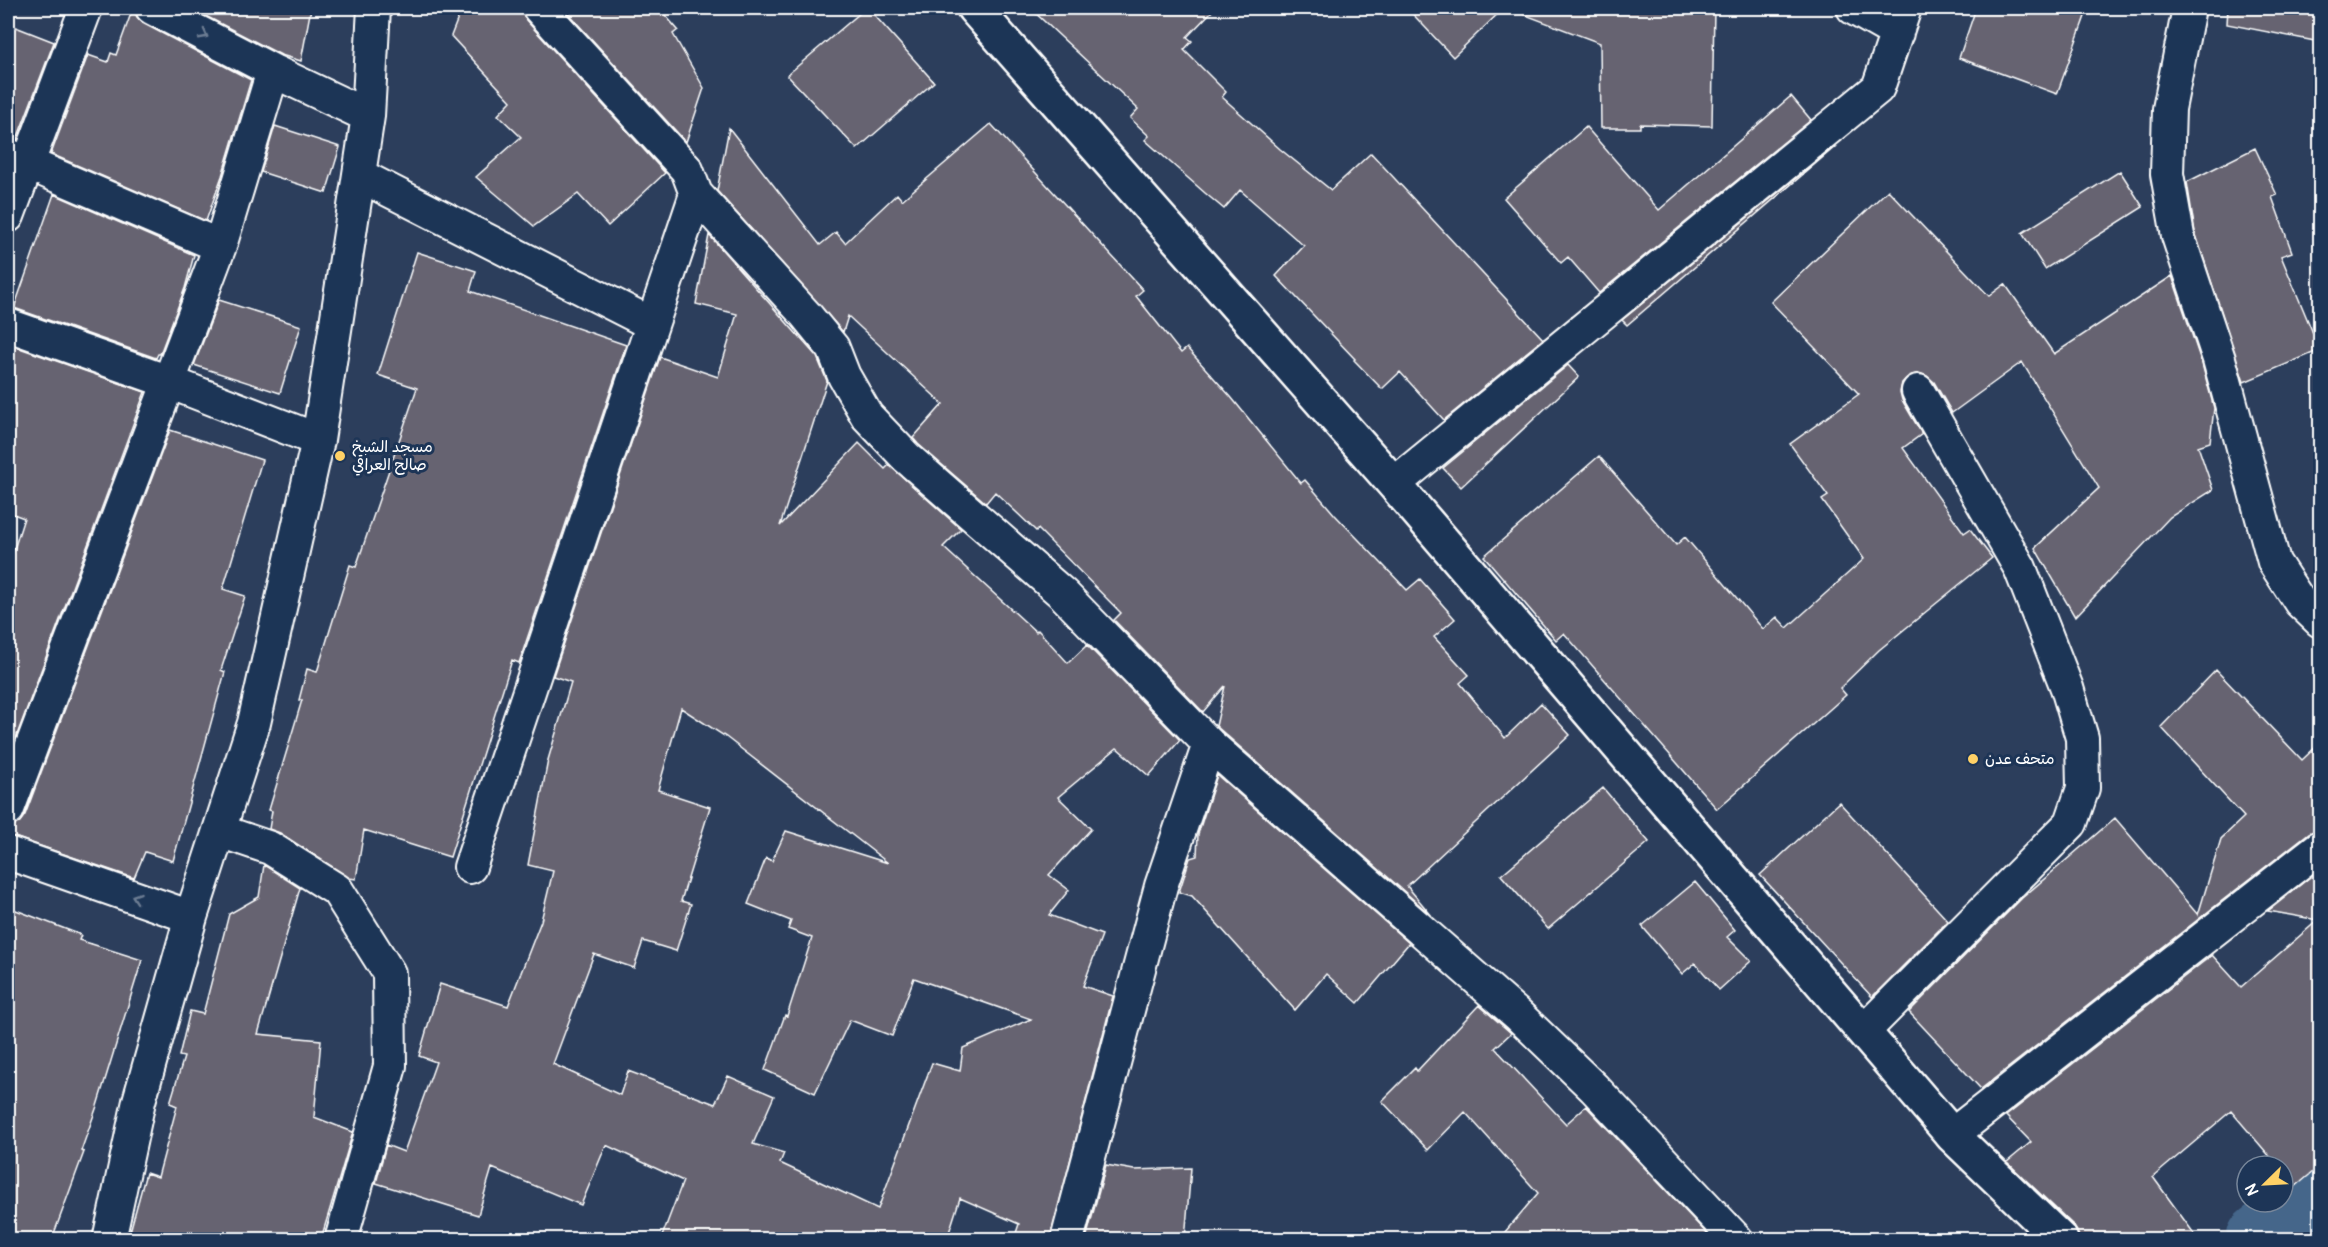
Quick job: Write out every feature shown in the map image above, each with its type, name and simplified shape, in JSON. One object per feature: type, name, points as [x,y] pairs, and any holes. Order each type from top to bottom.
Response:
[{"type":"street","points":[[8,216],[17,159],[86,8]]},
{"type":"street","points":[[152,8],[273,71],[368,116]]},
{"type":"street","points":[[110,1239],[140,1101],[191,917],[254,723],[318,440],[368,116],[374,8]]},
{"type":"street","points":[[539,8],[687,170],[696,194],[833,348],[844,376],[867,416],[906,457],[1063,594],[1209,744],[1518,1015],[1594,1088],[1737,1239]]},
{"type":"street","points":[[974,8],[1394,484],[1952,1135],[2061,1239]]},
{"type":"street","points":[[1394,484],[1878,88],[1901,20],[1853,8]]},
{"type":"street","points":[[2188,8],[2169,109],[2168,174],[2178,236],[2219,359],[2274,562],[2300,602],[2320,621]]},
{"type":"street","points":[[8,809],[220,246],[273,71]]},
{"type":"street","points":[[17,159],[220,246]]},
{"type":"street","points":[[359,175],[652,324]]},
{"type":"street","points":[[470,867],[696,194]]},
{"type":"street","points":[[8,325],[169,382],[318,440]]},
{"type":"street","points":[[1864,1031],[2071,823],[2083,788],[2082,738],[2067,688],[2020,568],[1918,391]]},
{"type":"street","points":[[1067,1239],[1161,886],[1209,744]]},
{"type":"street","points":[[220,831],[270,848],[338,890],[389,973],[390,1066],[341,1239]]},
{"type":"street","points":[[1952,1135],[2320,848]]},
{"type":"street","points":[[8,853],[191,917]]},
{"type":"building","points":[[133,8],[137,17],[144,24],[251,80],[206,221],[51,154],[88,55],[108,62],[111,53],[116,55]]},
{"type":"building","points":[[190,8],[311,8],[301,61],[281,55]]},
{"type":"building","points":[[462,8],[522,8],[526,20],[665,173],[608,226],[578,194],[534,226],[476,177],[521,137],[498,115],[511,101],[451,36]]},
{"type":"building","points":[[563,8],[659,8],[678,30],[673,34],[704,88],[686,142]]},
{"type":"building","points":[[866,8],[934,82],[857,149],[787,75]]},
{"type":"building","points":[[1030,8],[1215,8],[1187,37],[1192,41],[1184,50],[1226,92],[1222,97],[1280,149],[1331,190],[1371,153],[1543,339],[1444,420],[1400,372],[1382,389],[1276,276],[1304,246],[1240,190],[1224,209],[1205,193],[1145,140],[1149,136],[1130,118],[1138,109]]},
{"type":"building","points":[[1407,8],[1504,8],[1453,57]]},
{"type":"building","points":[[1515,8],[1714,8],[1712,126],[1640,124],[1640,128],[1601,128],[1600,43],[1515,11]]},
{"type":"building","points":[[1976,8],[2088,8],[2057,94],[1959,58]]},
{"type":"building","points":[[2228,8],[2320,8],[2320,42],[2227,24]]},
{"type":"building","points":[[8,24],[54,42],[17,139],[8,137]]},
{"type":"building","points":[[1791,96],[1811,120],[1599,293],[1568,257],[1561,263],[1504,198],[1586,127],[1659,210]]},
{"type":"building","points":[[991,124],[1143,290],[1136,296],[1181,353],[1187,348],[1231,397],[1301,483],[1305,480],[1407,590],[1420,579],[1455,619],[1434,637],[1469,675],[1460,683],[1505,738],[1541,703],[1570,735],[1407,886],[1432,916],[1216,726],[1225,686],[1203,712],[1114,620],[1121,613],[1038,529],[1036,531],[995,492],[986,503],[918,444],[913,438],[943,404],[848,316],[843,332],[717,191],[729,128],[820,245],[836,232],[845,243],[897,194],[902,200]]},
{"type":"building","points":[[275,126],[340,147],[326,193],[261,172]]},
{"type":"building","points":[[1834,147],[1627,325],[1622,320]]},
{"type":"building","points":[[2255,148],[2277,195],[2272,197],[2292,252],[2281,256],[2320,350],[2244,382],[2195,232],[2187,182]]},
{"type":"building","points":[[2120,171],[2143,207],[2045,269],[2022,233]]},
{"type":"building","points":[[1888,190],[1989,296],[2005,284],[2054,354],[2172,276],[2202,364],[2214,408],[2210,442],[2198,446],[2213,490],[2170,517],[2075,617],[2035,548],[2099,488],[2022,362],[1952,413],[1934,382],[1919,373],[1909,376],[1902,383],[1900,392],[1902,400],[1922,434],[1903,448],[1964,533],[1970,529],[1992,558],[1879,650],[1840,688],[1846,695],[1717,809],[1564,633],[1556,640],[1484,556],[1599,456],[1676,545],[1685,537],[1763,629],[1777,617],[1787,628],[1864,559],[1822,500],[1828,496],[1790,444],[1859,394],[1771,302]]},
{"type":"building","points":[[54,194],[194,255],[185,288],[160,354],[156,358],[14,308]]},
{"type":"building","points":[[709,235],[817,357],[827,381],[780,526],[859,443],[885,469],[889,465],[961,529],[943,547],[1036,632],[1038,630],[1068,663],[1087,645],[1180,740],[1149,776],[1117,748],[1058,797],[1091,829],[1049,875],[1069,890],[1049,915],[1102,935],[1083,986],[1113,996],[1050,1239],[1014,1239],[1019,1224],[960,1198],[947,1239],[661,1239],[683,1181],[606,1145],[581,1205],[492,1168],[478,1215],[376,1183],[386,1145],[404,1152],[436,1062],[419,1056],[440,984],[508,1006],[541,921],[553,871],[528,865],[548,760],[571,682],[553,676],[660,357],[718,377],[737,314],[696,304]],"holes":[[[681,708],[726,737],[888,863],[786,831],[772,861],[766,858],[748,904],[791,921],[788,929],[812,938],[787,1016],[785,1015],[765,1070],[815,1093],[850,1020],[892,1036],[914,978],[1031,1019],[963,1048],[960,1071],[932,1063],[878,1209],[780,1163],[784,1153],[753,1144],[774,1096],[728,1076],[715,1104],[628,1071],[620,1095],[553,1064],[594,954],[634,968],[643,941],[676,951],[691,904],[681,901],[710,807],[658,790]]]},
{"type":"building","points":[[417,252],[476,271],[470,291],[626,345],[519,663],[512,660],[450,857],[364,830],[356,879],[349,878],[280,833],[269,829],[272,811],[269,810],[302,700],[299,700],[307,669],[317,672],[350,565],[356,567],[417,388],[378,375]]},
{"type":"building","points":[[219,300],[301,326],[280,393],[194,365]]},
{"type":"building","points":[[8,344],[145,392],[8,759],[8,568],[24,518],[8,512]]},
{"type":"building","points":[[1568,365],[1579,377],[1461,487],[1443,468]]},
{"type":"building","points":[[170,430],[262,460],[223,589],[245,596],[221,670],[225,672],[173,861],[145,852],[134,878],[8,835],[8,826],[19,823],[25,815]]},
{"type":"building","points":[[2216,670],[2302,760],[2320,743],[2320,829],[2309,833],[1981,1089],[1909,1012],[2022,898],[2115,818],[2198,915],[2221,839],[2244,817],[2161,727]]},
{"type":"building","points":[[1217,775],[1409,943],[1358,1003],[1326,974],[1295,1010],[1192,896],[1179,892],[1190,858],[1197,856],[1198,834]]},
{"type":"building","points":[[1603,788],[1649,842],[1548,929],[1501,875]]},
{"type":"building","points":[[1839,802],[1948,921],[1872,997],[1760,875]]},
{"type":"building","points":[[264,865],[300,888],[258,1034],[321,1040],[314,1117],[353,1132],[321,1239],[128,1239],[146,1173],[158,1177],[177,1106],[170,1103],[184,1057],[179,1056],[190,1011],[203,1014],[229,914],[259,897]]},
{"type":"building","points":[[2320,869],[2320,1166],[2295,1187],[2295,1154],[2268,1154],[2231,1111],[2153,1177],[2198,1239],[2079,1239],[2074,1226],[2007,1162],[2031,1142],[2006,1116],[2212,955],[2241,987],[2318,920],[2268,911]]},
{"type":"building","points":[[1695,882],[1735,930],[1727,937],[1751,961],[1719,990],[1695,963],[1682,974],[1642,926]]},
{"type":"building","points":[[8,907],[81,935],[79,940],[142,960],[81,1151],[84,1152],[52,1239],[8,1239]]},
{"type":"building","points":[[1479,1005],[1511,1033],[1495,1048],[1566,1124],[1586,1106],[1712,1239],[1499,1239],[1538,1193],[1465,1112],[1428,1150],[1382,1101],[1415,1068],[1417,1071]]},
{"type":"building","points":[[1106,1165],[1134,1170],[1191,1168],[1185,1239],[1086,1239]]},
{"type":"waterway","points":[[2263,1240],[2320,1198]]},
{"type":"place","name":"مسجد الشيخ صالح العراقي","points":[[340,456]]},
{"type":"place","name":"متحف عدن","points":[[1973,759]]}]
